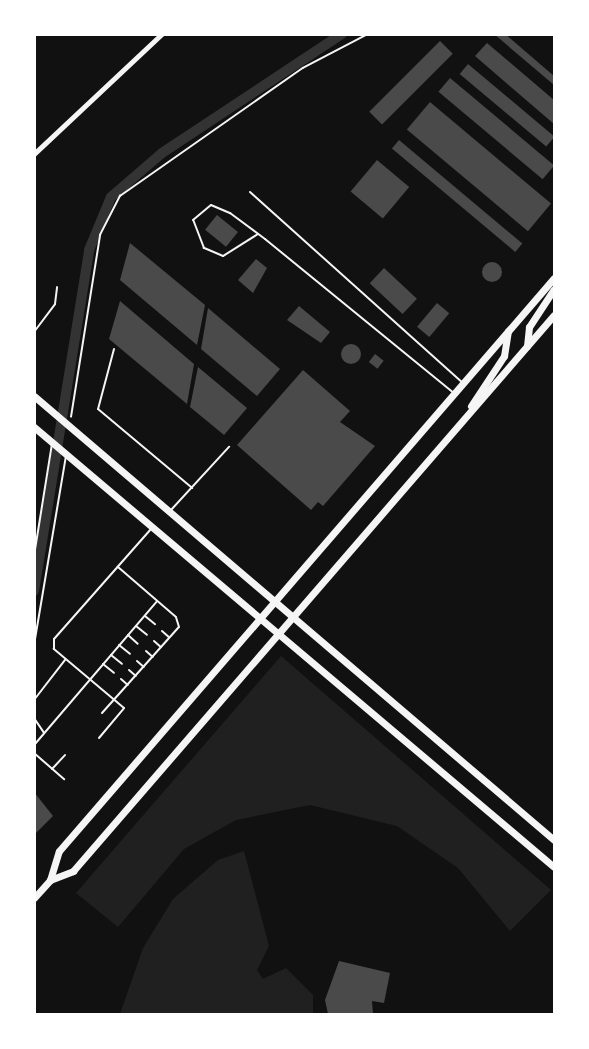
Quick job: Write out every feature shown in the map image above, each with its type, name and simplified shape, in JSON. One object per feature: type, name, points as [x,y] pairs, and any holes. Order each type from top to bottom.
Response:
[{"type":"main road","points":[[34,897],[50,880],[59,851],[555,278]]},
{"type":"main road","points":[[527,346],[530,327],[555,289]]},
{"type":"main road","points":[[50,880],[73,872],[555,315]]},
{"type":"main road","points":[[466,417],[504,356],[508,331]]},
{"type":"main road","points":[[34,396],[295,615],[555,840]]},
{"type":"main road","points":[[34,426],[555,867]]},
{"type":"street","points":[[34,154],[162,34]]},
{"type":"lane","points":[[250,192],[463,383]]},
{"type":"lane","points":[[258,234],[230,256],[214,254],[195,236],[193,220],[203,208],[221,207],[258,234],[454,393]]},
{"type":"lane","points":[[34,332],[55,304],[57,287]]},
{"type":"lane","points":[[114,349],[98,409],[192,488]]},
{"type":"lane","points":[[34,556],[52,441]]},
{"type":"lane","points":[[171,510],[229,447]]},
{"type":"lane","points":[[34,645],[67,454]]},
{"type":"lane","points":[[99,738],[124,708],[54,650],[54,639],[153,527]]},
{"type":"lane","points":[[102,713],[179,627],[176,617],[118,567]]},
{"type":"lane","points":[[35,744],[157,601]]},
{"type":"lane","points":[[145,616],[155,624]]},
{"type":"lane","points":[[136,626],[147,635]]},
{"type":"lane","points":[[162,631],[170,637]]},
{"type":"lane","points":[[128,635],[138,644]]},
{"type":"lane","points":[[154,641],[161,647]]},
{"type":"lane","points":[[119,645],[130,654]]},
{"type":"lane","points":[[146,651],[153,657]]},
{"type":"lane","points":[[111,655],[122,664]]},
{"type":"lane","points":[[34,700],[65,660]]},
{"type":"lane","points":[[137,661],[144,667]]},
{"type":"lane","points":[[103,664],[114,673]]},
{"type":"lane","points":[[129,670],[136,676]]},
{"type":"lane","points":[[121,679],[128,685]]},
{"type":"lane","points":[[34,718],[44,733]]},
{"type":"lane","points":[[34,753],[64,779]]},
{"type":"lane","points":[[52,769],[65,755]]},
{"type":"path","points":[[70,426],[100,235],[120,196],[303,68],[368,34]]},
{"type":"shaded area","points":[[281,656],[551,890],[510,931],[458,868],[397,826],[310,805],[236,820],[184,849],[118,927],[76,893]]},
{"type":"shaded area","points":[[244,851],[269,946],[257,970],[263,979],[286,968],[313,995],[313,1014],[120,1014],[143,948],[173,899],[218,860]]},
{"type":"building","points":[[494,34],[505,34],[554,76],[554,85]]},
{"type":"building","points":[[440,41],[453,54],[382,124],[369,112]]},
{"type":"building","points":[[487,43],[554,100],[554,124],[475,56]]},
{"type":"building","points":[[468,64],[554,136],[546,147],[460,74]]},
{"type":"building","points":[[450,78],[554,165],[543,179],[438,92]]},
{"type":"building","points":[[430,102],[551,204],[528,231],[407,130]]},
{"type":"building","points":[[399,140],[522,243],[515,252],[392,148]]},
{"type":"building","points":[[377,160],[409,187],[383,218],[351,191]]},
{"type":"building","points":[[217,215],[238,232],[226,247],[205,230]]},
{"type":"building","points":[[130,243],[205,305],[197,345],[120,280]]},
{"type":"building","points":[[256,259],[267,268],[253,293],[238,280]]},
{"type":"building","points":[[492,262],[499,265],[502,272],[499,279],[492,282],[485,279],[482,272],[485,265]]},
{"type":"building","points":[[384,268],[417,299],[403,314],[370,283]]},
{"type":"building","points":[[120,301],[194,364],[187,404],[109,339]]},
{"type":"building","points":[[437,303],[449,313],[429,337],[417,327]]},
{"type":"building","points":[[299,306],[330,332],[321,343],[287,320]]},
{"type":"building","points":[[208,308],[280,369],[257,396],[201,349]]},
{"type":"building","points":[[347,344],[355,344],[361,350],[361,358],[355,364],[347,364],[341,358],[341,350]]},
{"type":"building","points":[[375,354],[384,361],[378,369],[369,362]]},
{"type":"building","points":[[198,367],[247,408],[224,435],[190,407]]},
{"type":"building","points":[[303,370],[350,411],[340,422],[375,446],[323,506],[318,502],[311,510],[237,445]]},
{"type":"building","points":[[34,792],[53,816],[34,835]]},
{"type":"building","points":[[339,961],[390,973],[384,1003],[372,1001],[373,1014],[328,1014],[325,1000]]},
{"type":"waterway","points":[[34,591],[89,250],[111,197],[162,153],[342,34]]}]
